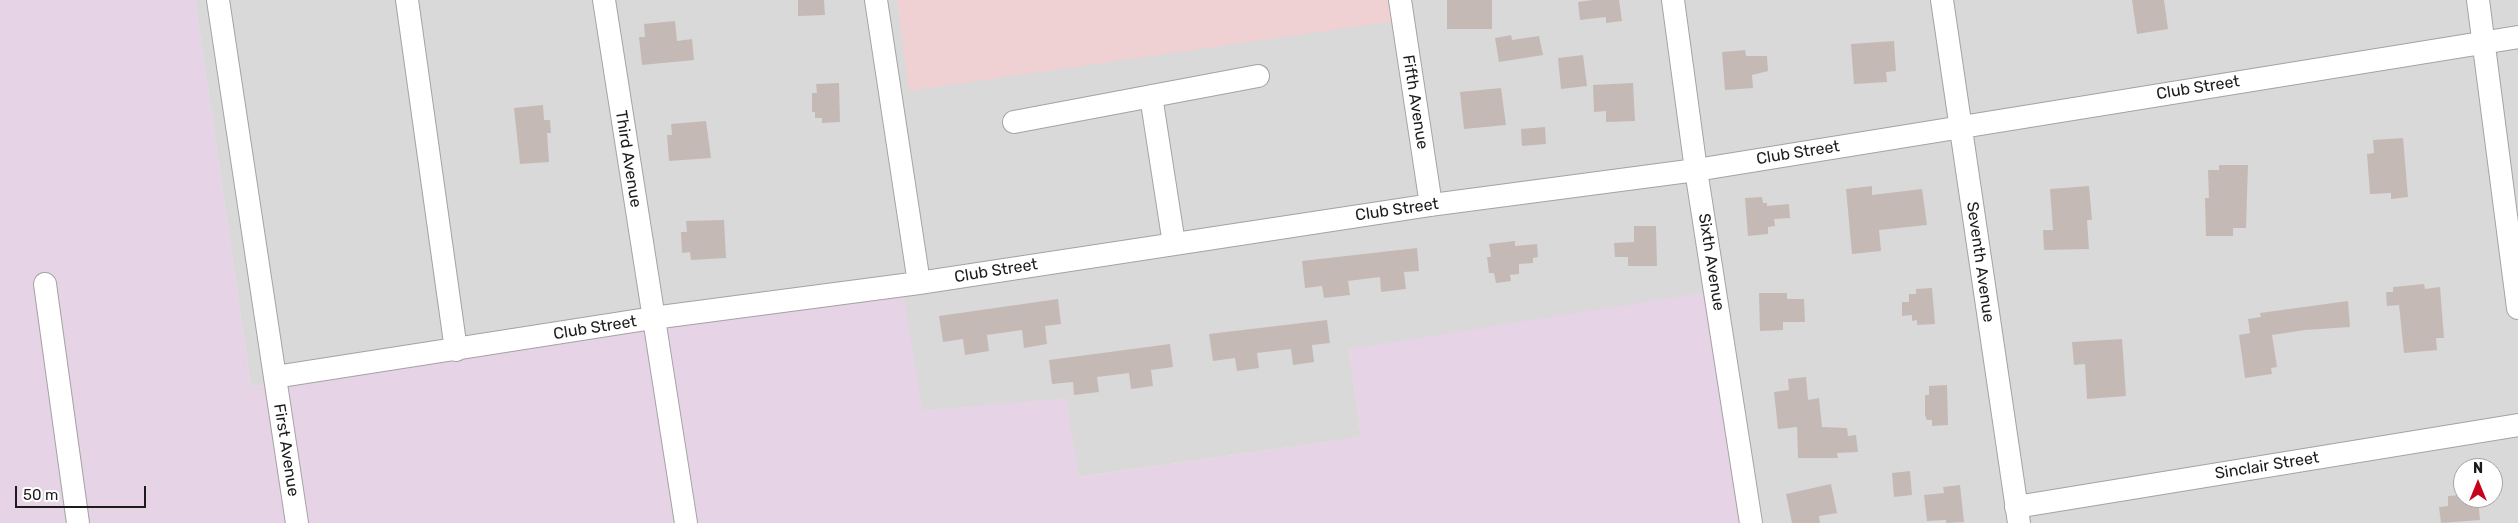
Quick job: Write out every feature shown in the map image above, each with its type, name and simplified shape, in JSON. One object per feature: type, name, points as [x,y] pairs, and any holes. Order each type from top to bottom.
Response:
[{"type":"street","name":"First Avenue","points":[[218,0],[297,523]]},
{"type":"street","points":[[406,0],[456,350]]},
{"type":"street","name":"Third Avenue","points":[[604,0],[686,523]]},
{"type":"street","points":[[876,0],[919,283]]},
{"type":"street","name":"Fifth Avenue","points":[[1400,0],[1431,204]]},
{"type":"street","name":"Sixth Avenue","points":[[1673,0],[1696,170],[1751,523]]},
{"type":"street","name":"Seventh Avenue","points":[[1942,0],[2017,515]]},
{"type":"street","points":[[2478,0],[2518,308]]},
{"type":"street","name":"Club Street","points":[[274,377],[653,318],[919,283],[1431,204],[1696,170],[2518,37]]},
{"type":"street","points":[[1014,122],[1258,76]]},
{"type":"street","points":[[1151,96],[1174,244]]},
{"type":"street","points":[[45,284],[78,523]]},
{"type":"street","name":"Sinclair Street","points":[[2017,515],[2518,425]]},
{"type":"shaded area","points":[[0,0],[195,0],[251,387],[903,291],[922,411],[1066,398],[1079,477],[1361,437],[1349,349],[1714,291],[1751,523],[0,523]]},
{"type":"shaded area","points":[[195,0],[897,0],[910,91],[1393,0],[2518,0],[2518,523],[1751,523],[1349,349],[1361,437],[1078,477],[1066,399],[922,411],[902,291],[251,387]]},
{"type":"shaded area","points":[[897,0],[1393,0],[1396,21],[909,91]]},
{"type":"building","points":[[798,0],[824,0],[825,15],[798,16]]},
{"type":"building","points":[[1447,0],[1492,0],[1492,29],[1447,29]]},
{"type":"building","points":[[1619,0],[1622,21],[1606,23],[1606,17],[1580,20],[1578,2]]},
{"type":"building","points":[[2132,0],[2164,0],[2168,29],[2137,34]]},
{"type":"building","points":[[675,21],[677,41],[692,39],[694,60],[642,65],[639,37],[645,37],[644,24]]},
{"type":"building","points":[[1511,35],[1512,40],[1539,36],[1543,55],[1499,62],[1495,38]]},
{"type":"building","points":[[1894,41],[1896,71],[1886,72],[1887,82],[1854,84],[1851,44]]},
{"type":"building","points":[[1745,50],[1746,56],[1767,56],[1768,71],[1752,75],[1753,88],[1725,90],[1722,52]]},
{"type":"building","points":[[1583,55],[1587,86],[1561,89],[1558,58]]},
{"type":"building","points":[[839,83],[840,122],[822,123],[822,118],[815,118],[815,112],[812,112],[812,93],[817,93],[816,84]]},
{"type":"building","points":[[1633,83],[1635,121],[1606,122],[1606,111],[1594,112],[1593,85]]},
{"type":"building","points":[[1501,88],[1506,125],[1464,129],[1460,92]]},
{"type":"building","points":[[543,105],[544,120],[550,120],[551,133],[547,133],[549,162],[520,164],[514,108]]},
{"type":"building","points":[[706,121],[711,158],[669,161],[667,135],[672,135],[671,124]]},
{"type":"building","points":[[1545,127],[1546,144],[1522,146],[1521,129]]},
{"type":"building","points":[[2403,138],[2408,197],[2391,199],[2391,193],[2370,194],[2367,154],[2374,153],[2373,140]]},
{"type":"building","points":[[2219,165],[2248,165],[2246,228],[2233,228],[2233,236],[2206,236],[2205,198],[2209,198],[2208,170],[2219,170]]},
{"type":"building","points":[[1872,186],[1872,195],[1922,189],[1927,225],[1879,230],[1881,251],[1852,254],[1846,189]]},
{"type":"building","points":[[2089,186],[2092,220],[2087,220],[2089,249],[2044,250],[2043,230],[2053,230],[2050,189]]},
{"type":"building","points":[[1762,197],[1763,203],[1767,203],[1767,206],[1789,204],[1790,218],[1774,219],[1775,226],[1768,227],[1768,234],[1748,236],[1745,198]]},
{"type":"building","points":[[724,220],[726,258],[691,260],[690,252],[682,253],[681,232],[687,232],[686,221]]},
{"type":"building","points":[[1634,226],[1656,226],[1657,266],[1628,266],[1628,257],[1615,257],[1614,243],[1634,242]]},
{"type":"building","points":[[1515,241],[1515,246],[1537,244],[1538,257],[1533,258],[1533,263],[1519,264],[1519,274],[1510,275],[1511,281],[1496,283],[1494,273],[1489,273],[1487,257],[1491,257],[1489,244]]},
{"type":"building","points":[[1417,248],[1419,271],[1404,272],[1406,289],[1381,292],[1380,277],[1348,281],[1350,295],[1324,298],[1322,286],[1305,288],[1302,261]]},
{"type":"building","points":[[2424,284],[2425,289],[2440,287],[2444,338],[2436,338],[2437,350],[2404,353],[2399,305],[2387,306],[2386,292],[2393,292],[2393,287]]},
{"type":"building","points":[[1932,288],[1935,324],[1917,325],[1917,320],[1912,321],[1912,315],[1902,316],[1902,302],[1909,302],[1909,294],[1916,294],[1916,289]]},
{"type":"building","points":[[1759,293],[1787,293],[1787,299],[1804,299],[1805,322],[1783,322],[1783,330],[1760,331]]},
{"type":"building","points":[[1058,299],[1061,324],[1045,326],[1047,344],[1024,348],[1022,330],[987,335],[989,351],[965,355],[963,339],[943,342],[939,316]]},
{"type":"building","points":[[2348,301],[2350,327],[2305,330],[2272,335],[2277,367],[2271,368],[2272,374],[2245,378],[2239,335],[2250,333],[2248,319],[2261,317],[2260,313]]},
{"type":"building","points":[[1327,320],[1330,343],[1312,345],[1314,362],[1293,365],[1291,349],[1257,353],[1259,368],[1237,371],[1235,358],[1213,361],[1209,334]]},
{"type":"building","points":[[2122,339],[2126,396],[2087,399],[2085,364],[2074,365],[2072,342]]},
{"type":"building","points":[[1170,344],[1173,367],[1151,370],[1153,386],[1131,389],[1129,373],[1097,377],[1099,392],[1074,395],[1073,382],[1052,384],[1049,360]]},
{"type":"building","points":[[1806,377],[1808,400],[1819,398],[1822,427],[1847,428],[1848,436],[1856,435],[1858,452],[1837,453],[1838,458],[1798,458],[1797,427],[1778,429],[1774,392],[1789,390],[1788,379]]},
{"type":"building","points":[[1947,385],[1948,425],[1932,426],[1932,420],[1927,420],[1925,415],[1925,395],[1929,395],[1929,386]]},
{"type":"building","points":[[1910,471],[1912,495],[1894,497],[1892,473]]},
{"type":"building","points":[[1831,484],[1837,513],[1819,516],[1820,523],[1792,523],[1786,494]]},
{"type":"building","points":[[1960,485],[1964,522],[1946,523],[1946,520],[1927,521],[1924,495],[1944,493],[1943,487]]},
{"type":"building","points":[[2448,496],[2453,496],[2453,508],[2479,508],[2480,520],[2441,523],[2439,507],[2448,506]]}]
